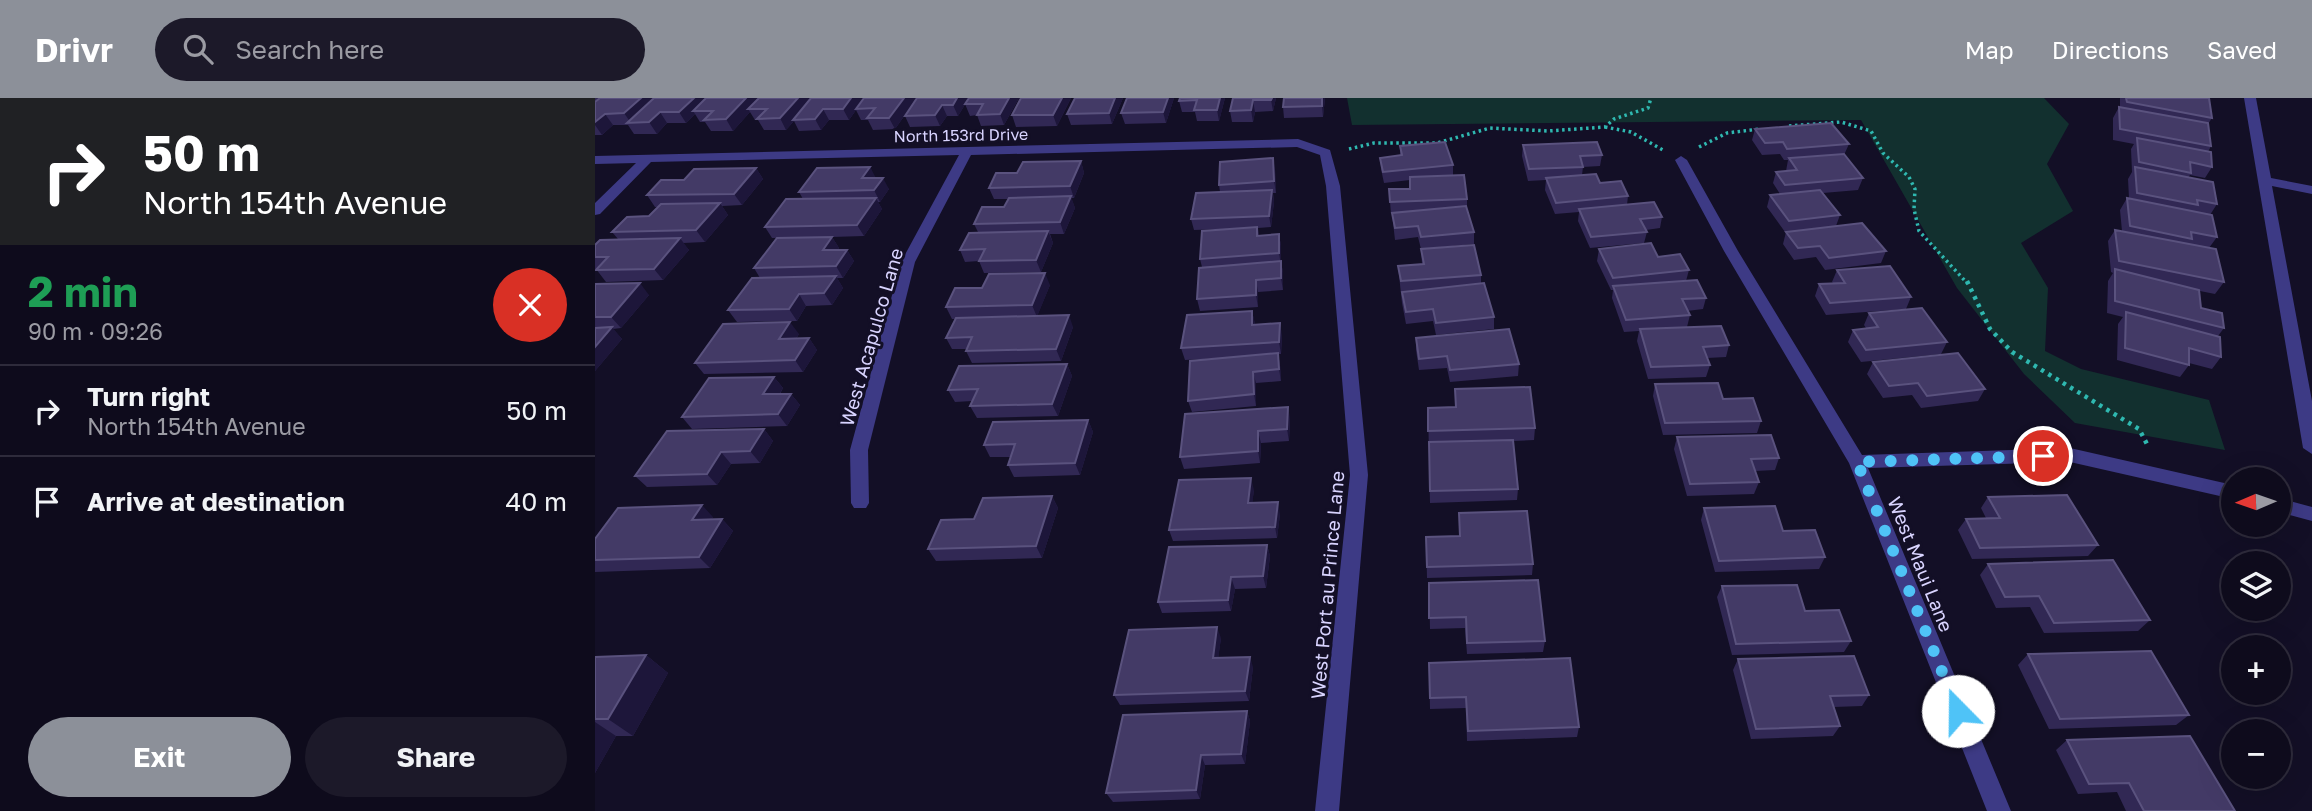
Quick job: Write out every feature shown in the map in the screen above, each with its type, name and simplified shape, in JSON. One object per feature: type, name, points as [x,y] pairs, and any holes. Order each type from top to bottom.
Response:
[{"type":"street","points":[[2250,98],[2267,181],[2312,448]]},
{"type":"street","name":"North 153rd Drive","points":[[595,159],[1298,144],[1326,153]]},
{"type":"street","name":"West Acapulco Lane","points":[[860,503],[859,450],[908,262],[967,151]]},
{"type":"street","name":"West Port au Prince Lane","points":[[1326,153],[1333,186],[1359,475],[1327,811]]},
{"type":"street","points":[[595,211],[648,158]]},
{"type":"street","name":"West Maui Lane","points":[[1681,160],[1731,251],[1857,462],[1999,811]]},
{"type":"street","points":[[2267,181],[2312,190]]},
{"type":"street","points":[[1857,462],[2070,455],[2221,489]]},
{"type":"street","points":[[2291,508],[2312,514]]},
{"type":"path","points":[[1605,127],[1613,119],[1648,108],[1651,98]]},
{"type":"path","points":[[1785,127],[1841,122],[1871,131],[1883,153],[1909,177],[1915,189],[1914,209],[1919,231],[1964,276],[1990,329],[2013,352],[2139,429],[2161,475]]},
{"type":"path","points":[[1326,153],[1374,144],[1437,143],[1490,128],[1548,131],[1605,127],[1631,132],[1681,160],[1709,139],[1743,129],[1763,129]]},
{"type":"green space","points":[[1347,98],[2044,98],[2069,124],[2047,164],[2073,211],[2021,243],[2048,288],[2045,351],[2081,369],[2209,400],[2225,450],[2075,423],[2024,374],[1957,288],[1861,120],[1352,125]]},
{"type":"building","points":[[600,98],[641,98],[624,113],[605,114],[595,122],[595,102]]},
{"type":"building","points":[[654,98],[694,98],[679,112],[660,112],[649,122],[627,123]]},
{"type":"building","points":[[706,98],[746,98],[726,119],[704,120],[713,111],[693,111]]},
{"type":"building","points":[[759,98],[798,98],[780,118],[757,119],[767,109],[748,109]]},
{"type":"building","points":[[811,98],[851,98],[843,109],[823,109],[815,119],[793,120]]},
{"type":"building","points":[[864,98],[904,98],[889,118],[867,118],[875,108],[856,109]]},
{"type":"building","points":[[917,98],[957,98],[953,105],[942,105],[935,115],[905,116]]},
{"type":"building","points":[[969,98],[1009,98],[1000,114],[977,115],[983,104],[965,104]]},
{"type":"building","points":[[1021,98],[1062,98],[1053,115],[1012,115]]},
{"type":"building","points":[[1075,98],[1115,98],[1109,113],[1067,114]]},
{"type":"building","points":[[1127,98],[1168,98],[1163,112],[1121,113]]},
{"type":"building","points":[[1180,98],[1220,98],[1217,110],[1194,110],[1197,100],[1179,101]]},
{"type":"building","points":[[1233,98],[1272,98],[1253,100],[1251,110],[1230,111]]},
{"type":"building","points":[[1284,98],[1322,98],[1322,106],[1283,107]]},
{"type":"building","points":[[2126,98],[2209,98],[2212,118],[2127,102]]},
{"type":"building","points":[[2119,107],[2208,123],[2211,146],[2120,129]]},
{"type":"building","points":[[1831,123],[1849,144],[1787,149],[1783,142],[1765,143],[1755,129]]},
{"type":"building","points":[[2137,138],[2211,152],[2212,167],[2190,162],[2191,173],[2139,162]]},
{"type":"building","points":[[1445,142],[1453,165],[1383,172],[1380,158],[1402,155],[1400,146]]},
{"type":"building","points":[[1597,142],[1602,155],[1580,156],[1583,167],[1529,169],[1523,145]]},
{"type":"building","points":[[1844,154],[1863,178],[1785,185],[1776,172],[1797,170],[1789,158]]},
{"type":"building","points":[[1273,158],[1274,181],[1219,185],[1220,162]]},
{"type":"building","points":[[1081,161],[1070,186],[989,188],[996,173],[1017,173],[1023,162]]},
{"type":"building","points":[[870,167],[862,178],[883,178],[874,190],[799,192],[817,168]]},
{"type":"building","points":[[2135,167],[2213,182],[2217,204],[2197,200],[2198,205],[2137,193]]},
{"type":"building","points":[[756,168],[734,194],[647,195],[661,180],[684,180],[694,169]]},
{"type":"building","points":[[1596,174],[1600,183],[1621,181],[1628,196],[1556,203],[1546,178]]},
{"type":"building","points":[[1464,175],[1467,199],[1390,202],[1389,189],[1410,189],[1410,177]]},
{"type":"building","points":[[1272,190],[1269,216],[1191,219],[1196,193]]},
{"type":"building","points":[[1820,190],[1840,215],[1789,221],[1770,195]]},
{"type":"building","points":[[1071,196],[1060,222],[974,224],[982,207],[1004,207],[1009,198]]},
{"type":"building","points":[[876,198],[857,225],[765,227],[786,199]]},
{"type":"building","points":[[2127,198],[2212,215],[2217,237],[2191,232],[2192,239],[2130,226]]},
{"type":"building","points":[[1654,202],[1662,217],[1640,219],[1647,232],[1591,237],[1579,209]]},
{"type":"building","points":[[720,203],[696,230],[612,232],[627,217],[649,216],[661,204]]},
{"type":"building","points":[[1466,206],[1474,232],[1421,237],[1418,226],[1395,228],[1392,213]]},
{"type":"building","points":[[1862,223],[1886,251],[1829,258],[1820,246],[1798,248],[1786,232]]},
{"type":"building","points":[[1257,227],[1257,236],[1279,234],[1279,253],[1200,259],[1202,231]]},
{"type":"building","points":[[2115,230],[2216,249],[2224,282],[2119,261]]},
{"type":"building","points":[[1048,231],[1036,260],[979,261],[985,249],[960,250],[969,233]]},
{"type":"building","points":[[832,237],[823,250],[847,250],[836,266],[754,268],[777,238]]},
{"type":"building","points":[[680,238],[654,269],[596,270],[608,257],[595,257],[595,245],[600,240]]},
{"type":"building","points":[[1651,243],[1658,257],[1680,254],[1689,270],[1613,278],[1599,249]]},
{"type":"building","points":[[1474,245],[1481,275],[1401,281],[1398,266],[1424,264],[1421,249]]},
{"type":"building","points":[[1281,261],[1281,278],[1256,280],[1256,295],[1197,299],[1199,268]]},
{"type":"building","points":[[1890,266],[1911,297],[1830,303],[1819,284],[1845,283],[1837,270]]},
{"type":"building","points":[[2115,269],[2199,290],[2201,308],[2222,313],[2224,328],[2115,301]]},
{"type":"building","points":[[1045,273],[1032,305],[946,307],[955,288],[982,288],[989,274]]},
{"type":"building","points":[[836,276],[824,293],[799,294],[789,309],[728,310],[752,278]]},
{"type":"building","points":[[1697,280],[1706,298],[1682,299],[1690,315],[1626,320],[1613,286]]},
{"type":"building","points":[[640,283],[611,317],[595,317],[595,284]]},
{"type":"building","points":[[1484,283],[1494,317],[1436,323],[1433,309],[1406,312],[1402,292]]},
{"type":"building","points":[[1922,308],[1947,342],[1866,350],[1853,330],[1878,327],[1869,313]]},
{"type":"building","points":[[1252,311],[1252,325],[1280,323],[1279,342],[1181,348],[1187,315]]},
{"type":"building","points":[[2126,312],[2220,337],[2221,357],[2189,348],[2189,365],[2125,348]]},
{"type":"building","points":[[1069,315],[1056,349],[966,351],[972,337],[946,338],[956,318]]},
{"type":"building","points":[[790,322],[779,339],[809,338],[795,360],[695,363],[723,324]]},
{"type":"building","points":[[1721,326],[1729,345],[1703,347],[1710,365],[1651,367],[1640,329]]},
{"type":"building","points":[[612,327],[595,347],[595,328]]},
{"type":"building","points":[[1509,329],[1519,364],[1450,370],[1447,356],[1419,359],[1416,338]]},
{"type":"building","points":[[1278,353],[1279,369],[1253,372],[1254,394],[1188,401],[1190,361]]},
{"type":"building","points":[[1958,353],[1985,389],[1927,396],[1918,383],[1889,386],[1873,362]]},
{"type":"building","points":[[1067,364],[1052,404],[970,406],[978,389],[948,390],[959,366]]},
{"type":"building","points":[[774,377],[763,394],[791,394],[778,414],[682,417],[709,378]]},
{"type":"building","points":[[1718,383],[1723,399],[1753,398],[1761,421],[1665,423],[1655,384]]},
{"type":"building","points":[[1530,387],[1535,428],[1428,431],[1428,408],[1456,407],[1455,389]]},
{"type":"building","points":[[1288,407],[1287,429],[1258,431],[1258,451],[1180,457],[1185,414]]},
{"type":"building","points":[[1088,420],[1075,463],[1008,465],[1015,444],[984,445],[993,422]]},
{"type":"building","points":[[764,429],[750,451],[721,452],[707,474],[635,476],[667,431]]},
{"type":"building","points":[[1771,435],[1779,458],[1751,459],[1759,482],[1690,484],[1677,437]]},
{"type":"building","points":[[1513,440],[1518,489],[1430,491],[1429,442]]},
{"type":"building","points":[[1251,478],[1248,503],[1278,502],[1275,527],[1169,530],[1179,480]]},
{"type":"building","points":[[2067,495],[2098,545],[1980,548],[1966,519],[2000,518],[1988,497]]},
{"type":"building","points":[[1052,496],[1036,546],[928,549],[941,520],[974,519],[983,498]]},
{"type":"building","points":[[702,505],[692,520],[722,519],[699,557],[595,560],[595,539],[618,508]]},
{"type":"building","points":[[1775,506],[1783,531],[1815,530],[1825,557],[1719,561],[1704,508]]},
{"type":"building","points":[[1527,511],[1533,564],[1427,567],[1426,537],[1460,536],[1459,513]]},
{"type":"building","points":[[1267,545],[1263,576],[1231,577],[1228,600],[1158,602],[1169,547]]},
{"type":"building","points":[[2113,560],[2150,620],[2054,623],[2039,596],[2005,597],[1988,564]]},
{"type":"building","points":[[1538,580],[1545,641],[1467,643],[1466,617],[1429,618],[1429,583]]},
{"type":"building","points":[[1797,585],[1805,611],[1839,610],[1851,641],[1736,644],[1722,586]]},
{"type":"building","points":[[1217,627],[1213,658],[1250,657],[1245,691],[1114,695],[1129,630]]},
{"type":"building","points":[[2151,651],[2189,715],[2060,719],[2028,654]]},
{"type":"building","points":[[646,655],[608,719],[595,719],[595,657]]},
{"type":"building","points":[[1854,656],[1869,695],[1830,696],[1840,726],[1756,729],[1738,659]]},
{"type":"building","points":[[1570,658],[1579,727],[1468,731],[1466,697],[1430,698],[1429,663]]},
{"type":"building","points":[[1247,711],[1241,754],[1201,755],[1196,790],[1106,793],[1123,715]]},
{"type":"building","points":[[2190,736],[2235,811],[2144,811],[2129,783],[2089,784],[2067,740]]},
{"type":"route","points":[[1958,711],[1857,462],[2043,456]]}]
